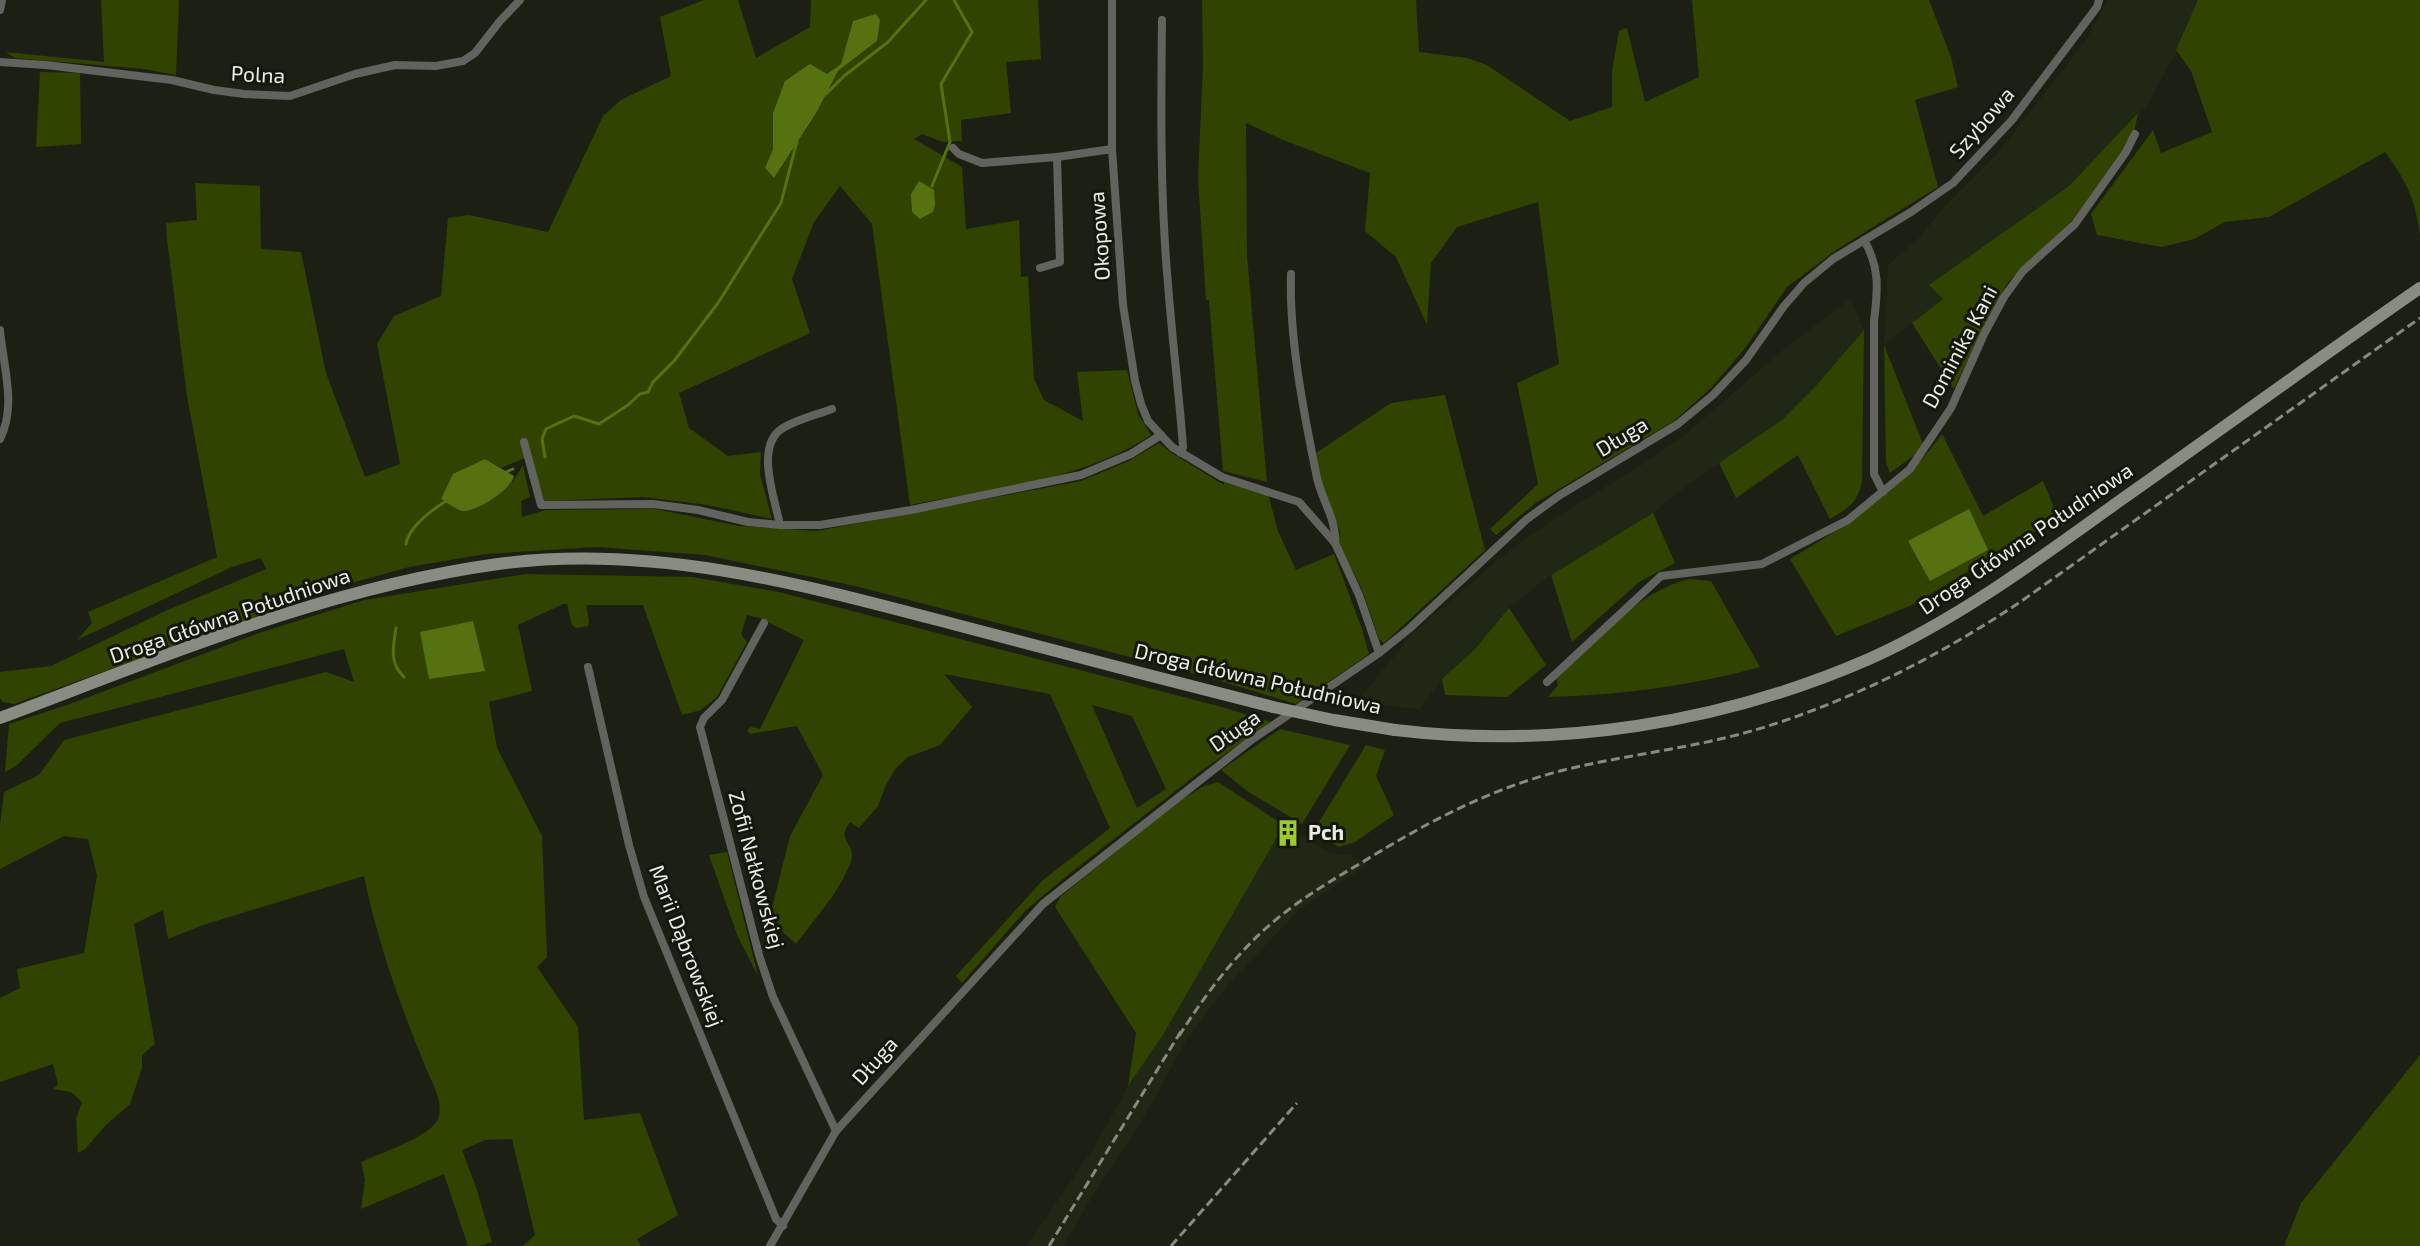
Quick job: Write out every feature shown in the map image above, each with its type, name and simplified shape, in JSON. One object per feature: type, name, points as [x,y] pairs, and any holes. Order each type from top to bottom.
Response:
[{"type":"main road","name":"Droga Główna Południowa","points":[[0,718],[249,626],[348,594],[437,574],[497,564],[631,560],[690,565],[785,581],[1273,707],[1395,730],[1433,734],[1518,737],[1579,733],[1644,725],[1743,704],[1807,683],[1870,658],[1933,626],[2028,566],[2420,288]]},
{"type":"street","points":[[0,10],[2,0]]},
{"type":"street","name":"Polna","points":[[0,62],[46,65],[172,80],[244,94],[290,96],[355,74],[395,65],[436,66],[463,61],[475,53],[520,0]]},
{"type":"street","name":"Okopowa","points":[[1112,0],[1112,149],[1123,305],[1135,381],[1148,421],[1172,447],[1222,477],[1299,502],[1335,543],[1359,595],[1379,653]]},
{"type":"street","name":"Szybowa","points":[[1864,240],[1953,183],[2012,120],[2097,7],[2099,0]]},
{"type":"street","points":[[1162,20],[1161,136],[1167,283],[1177,361],[1183,447],[1181,453]]},
{"type":"street","name":"Dominika Kani","points":[[1547,682],[1661,576],[1762,564],[1848,520],[1910,469],[1951,408],[1984,334],[2004,297],[2024,271],[2075,224],[2126,152],[2135,134]]},
{"type":"street","points":[[954,148],[959,154],[982,162],[1057,157],[1112,149]]},
{"type":"street","points":[[1040,268],[1060,262],[1057,157]]},
{"type":"street","points":[[1864,240],[1873,256],[1878,273],[1875,283],[1877,301],[1874,321],[1874,474],[1883,492]]},
{"type":"street","name":"Długa","points":[[770,1246],[836,1131],[1043,904],[1241,748],[1379,653],[1527,519],[1560,495],[1678,424],[1713,395],[1746,360],[1784,306],[1804,283],[1833,259],[1864,240]]},
{"type":"street","name":"Okopowa","points":[[1291,274],[1299,377],[1318,481],[1336,531],[1335,543]]},
{"type":"street","points":[[0,330],[9,402],[9,415],[0,439]]},
{"type":"street","points":[[780,525],[766,458],[772,438],[781,429],[832,409]]},
{"type":"street","points":[[524,442],[541,505],[653,504],[698,510],[748,522],[820,525],[911,510],[1081,475],[1131,454],[1161,435]]},
{"type":"street","name":"Zofii Nałkowskiej","points":[[764,623],[722,700],[704,718],[700,727],[759,955],[773,997],[836,1131]]},
{"type":"street","name":"Marii Dąbrowskiej","points":[[588,667],[629,845],[644,897],[776,1219],[783,1226]]},
{"type":"shaded area","points":[[101,0],[179,0],[176,75],[144,69],[15,58],[6,52],[104,62]]},
{"type":"shaded area","points":[[704,0],[738,0],[756,58],[810,27],[811,0],[1038,0],[1041,59],[1006,62],[1011,113],[961,120],[962,141],[943,142],[922,134],[914,139],[962,167],[966,229],[1019,220],[1021,277],[1028,276],[1034,379],[1044,400],[1083,421],[1077,372],[1127,370],[1138,414],[1151,435],[1124,451],[1066,473],[1003,488],[910,505],[872,224],[840,186],[814,222],[792,279],[810,333],[679,393],[689,428],[728,456],[761,452],[760,474],[772,519],[708,505],[643,497],[544,501],[530,456],[501,468],[485,459],[471,510],[502,492],[523,465],[530,497],[521,501],[522,517],[546,510],[655,509],[739,526],[817,531],[1081,481],[1129,461],[1159,443],[1224,485],[1224,482],[1268,494],[1278,531],[1296,570],[1334,554],[1369,654],[1296,704],[1207,677],[855,586],[705,555],[597,547],[486,554],[409,567],[341,586],[14,704],[3,702],[0,698],[0,672],[51,666],[163,612],[266,569],[261,558],[232,567],[77,640],[92,623],[88,612],[217,557],[187,396],[166,223],[197,220],[195,183],[260,186],[261,249],[301,252],[326,373],[365,477],[400,464],[377,344],[394,316],[441,296],[448,218],[469,215],[548,232],[603,116],[621,100],[671,76],[660,17]],"holes":[[[853,21],[877,41],[838,71],[817,113],[774,178],[765,168],[773,149],[827,74],[841,64]]]},
{"type":"shaded area","points":[[1202,0],[1416,0],[1419,52],[1467,58],[1487,65],[1570,121],[1612,107],[1612,71],[1619,31],[1627,28],[1645,102],[1699,77],[1692,0],[1929,0],[1951,57],[1958,87],[1915,100],[1938,187],[1839,248],[1787,287],[1746,347],[1711,388],[1674,421],[1537,502],[1496,535],[1490,529],[1538,484],[1517,383],[1559,364],[1538,202],[1457,227],[1431,263],[1427,325],[1396,257],[1365,231],[1370,173],[1283,140],[1246,123],[1247,256],[1267,482],[1223,471],[1209,300],[1206,300],[1198,178],[1203,65]]},
{"type":"shaded area","points":[[2108,0],[2206,0],[2145,108],[2069,186],[1930,286],[1943,299],[1884,345],[1888,265],[1918,239],[1944,207],[1996,155],[2083,44]]},
{"type":"shaded area","points":[[2198,0],[2420,0],[2420,234],[2408,190],[2385,152],[2269,217],[2225,222],[2194,239],[2162,247],[2097,235],[2091,214],[2153,130],[2161,153],[2212,132],[2191,71],[2176,50]]},
{"type":"shaded area","points":[[876,14],[880,20],[877,41],[838,71],[817,112],[774,178],[765,168],[773,149],[773,113],[785,81],[810,64],[827,74],[841,64],[853,21]]},
{"type":"shaded area","points":[[40,72],[80,73],[81,144],[36,147]]},
{"type":"shaded area","points":[[2138,113],[2133,138],[2078,215],[2008,282],[1954,389],[1912,323],[1943,299],[1929,285],[2069,186]]},
{"type":"shaded area","points":[[919,181],[934,190],[935,205],[933,212],[920,219],[912,212],[911,194]]},
{"type":"shaded area","points":[[1850,299],[1864,330],[1814,388],[1782,420],[1687,485],[1653,513],[1553,573],[1509,608],[1475,649],[1442,679],[1420,709],[1356,703],[1413,633],[1510,550],[1558,516],[1640,466],[1687,433],[1783,350]]},
{"type":"shaded area","points":[[1864,330],[1862,482],[1854,500],[1847,508],[1830,519],[1798,455],[1736,498],[1719,463],[1782,420],[1814,388]]},
{"type":"shaded area","points":[[1884,345],[1923,444],[1915,455],[1890,473],[1886,462]]},
{"type":"shaded area","points":[[1445,395],[1485,550],[1384,643],[1379,639],[1361,587],[1338,543],[1340,531],[1321,482],[1316,453],[1391,403]]},
{"type":"shaded area","points":[[1942,434],[1983,516],[2043,481],[2057,515],[2034,532],[1912,605],[1836,636],[1790,559],[1833,533],[1873,504],[1909,472]]},
{"type":"shaded area","points":[[485,459],[514,476],[507,487],[484,504],[468,511],[459,510],[441,499],[453,474]]},
{"type":"shaded area","points":[[1969,509],[1988,550],[1930,581],[1908,541]]},
{"type":"shaded area","points":[[1653,513],[1675,563],[1639,582],[1572,642],[1551,575]]},
{"type":"shaded area","points":[[526,574],[692,577],[779,592],[1218,706],[1271,722],[1201,771],[1064,878],[1025,911],[962,983],[956,976],[1043,880],[1110,828],[1050,694],[944,674],[972,707],[940,745],[908,757],[896,768],[878,806],[859,828],[850,822],[846,829],[845,839],[851,850],[851,861],[841,883],[796,944],[784,933],[771,912],[790,836],[823,775],[797,726],[750,734],[747,730],[751,727],[760,729],[804,640],[760,618],[747,615],[741,634],[747,642],[717,697],[701,710],[682,715],[643,605],[586,605],[588,626],[576,628],[572,625],[567,604],[563,604],[518,625],[532,691],[489,702],[497,748],[542,836],[547,957],[537,967],[578,1027],[584,1120],[640,1113],[678,1215],[637,1239],[641,1246],[523,1246],[535,1235],[512,1139],[485,1140],[462,1150],[477,1190],[492,1242],[479,1246],[468,1246],[444,1174],[361,1209],[365,1180],[361,1162],[424,1133],[437,1121],[440,1109],[436,1090],[391,976],[364,876],[203,925],[168,939],[163,910],[134,924],[155,1044],[142,1055],[142,1068],[130,1104],[106,1125],[85,1149],[78,1153],[76,1119],[82,1102],[71,1092],[53,1089],[63,1080],[58,1084],[53,1064],[0,1082],[0,998],[20,988],[17,969],[84,953],[97,875],[88,839],[64,836],[0,869],[0,826],[4,792],[39,775],[64,740],[326,672],[354,682],[344,649],[60,723],[16,766],[5,772],[9,724],[70,704],[259,633],[364,600]],"holes":[[[1092,705],[1132,716],[1166,789],[1137,808]]]},
{"type":"shaded area","points":[[1689,579],[1711,581],[1760,667],[1655,688],[1548,697],[1558,685],[1556,677],[1618,619],[1652,595],[1670,585]]},
{"type":"shaded area","points":[[1509,608],[1546,665],[1507,697],[1445,695],[1442,679],[1475,649]]},
{"type":"shaded area","points":[[473,621],[485,671],[429,679],[420,632]]},
{"type":"shaded area","points":[[1280,729],[1350,745],[1302,824],[1247,791],[1221,770]]},
{"type":"shaded area","points":[[1366,745],[1385,750],[1376,776],[1394,815],[1355,842],[1339,847],[1313,832]]},
{"type":"shaded area","points":[[1218,782],[1284,825],[1164,1033],[1128,1086],[1136,1033],[1055,907],[1060,897],[1176,803],[1204,786]]},
{"type":"shaded area","points":[[1284,825],[1330,853],[1349,855],[1368,864],[1300,909],[1225,988],[1187,1039],[1141,1122],[1101,1182],[1063,1246],[1027,1246],[1098,1141],[1128,1086]]},
{"type":"shaded area","points":[[727,852],[758,976],[738,937],[709,855]]},
{"type":"shaded area","points":[[2420,1055],[2420,1246],[2284,1246],[2301,1203]]},
{"type":"waterway","points":[[826,94],[844,76],[888,42],[926,0]]},
{"type":"waterway","points":[[932,186],[950,142],[941,84],[972,32],[954,0]]},
{"type":"waterway","points":[[545,457],[542,439],[546,429],[574,416],[599,424],[640,394],[648,392],[653,382],[674,361],[718,303],[781,203],[797,141]]},
{"type":"waterway","points":[[504,473],[513,469]]},
{"type":"waterway","points":[[406,544],[416,525],[446,501]]},
{"type":"waterway","points":[[396,628],[394,660],[404,677]]},
{"type":"railway","points":[[1179,1036],[1218,980],[1265,929],[1311,894],[1408,835],[1482,798],[1533,779],[1586,765],[1714,740],[1765,727],[1833,703],[1898,673],[1962,639],[2023,600],[2420,318]]},
{"type":"railway","points":[[1049,1246],[1183,1028]]},
{"type":"railway","points":[[1171,1246],[1297,1103]]},
{"type":"place","name":"Pch","points":[[1288,833]]}]
